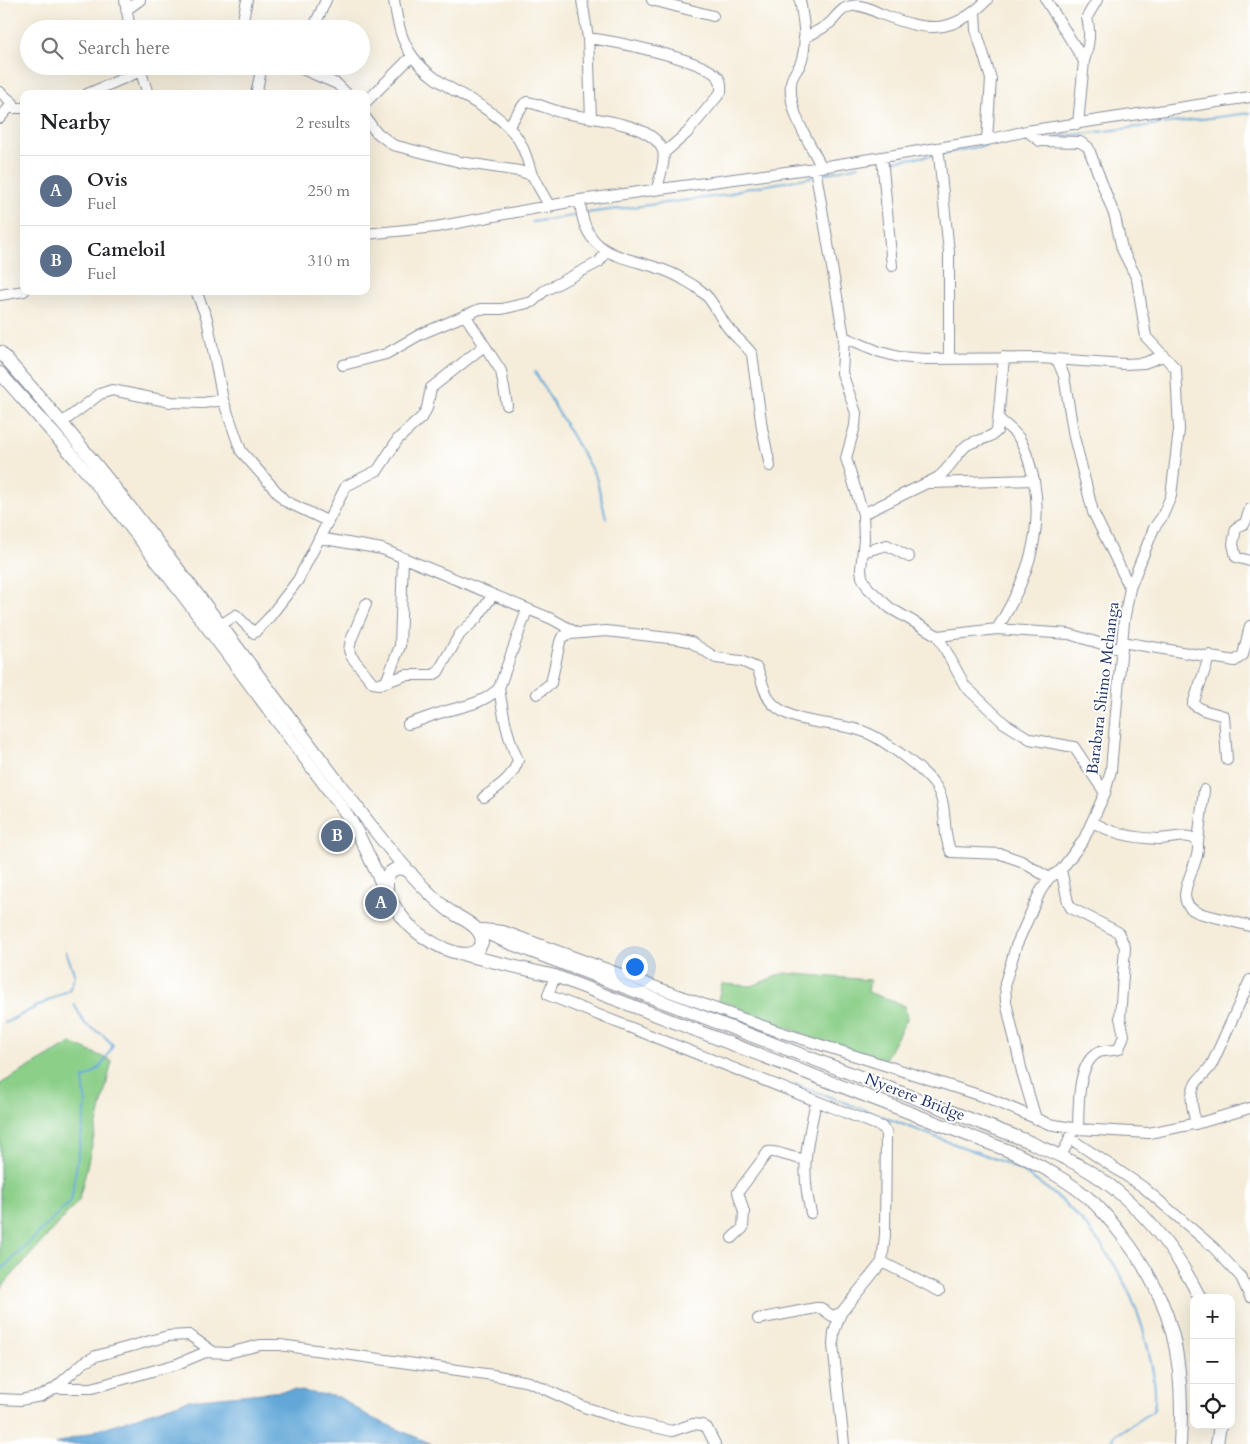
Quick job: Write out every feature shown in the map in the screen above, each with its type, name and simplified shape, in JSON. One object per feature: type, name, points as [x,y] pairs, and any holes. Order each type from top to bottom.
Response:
[{"type":"main road","name":"Nyerere Bridge","points":[[0,352],[63,422],[222,624],[378,835],[412,874],[447,909],[477,929],[521,948],[1025,1140],[1084,1168],[1121,1195],[1154,1226],[1186,1270],[1198,1294]]},
{"type":"main road","name":"Nyerere Bridge","points":[[0,373],[129,524],[343,808],[395,907],[416,932],[429,942],[463,954],[555,976],[1018,1154],[1072,1185],[1096,1204],[1114,1225],[1140,1258],[1156,1286],[1176,1346],[1181,1376],[1183,1404],[1180,1444]]},
{"type":"main road","points":[[388,892],[386,880],[390,872],[402,868],[412,874]]},
{"type":"main road","points":[[463,954],[473,954],[480,947],[482,937],[477,929]]},
{"type":"main road","points":[[1217,1444],[1219,1429]]},
{"type":"street","points":[[128,20],[126,5],[140,0]]},
{"type":"street","points":[[243,20],[247,0]]},
{"type":"street","points":[[317,20],[326,0]]},
{"type":"street","points":[[394,0],[400,31],[412,56],[441,81],[491,113],[508,127],[523,148],[532,175],[550,207]]},
{"type":"street","points":[[582,0],[588,38],[591,118]]},
{"type":"street","points":[[652,0],[713,16]]},
{"type":"street","points":[[800,0],[804,38],[802,61],[791,83],[792,103],[818,167],[844,337],[842,373],[856,413],[855,426],[846,458],[863,514],[862,577],[868,588],[890,608],[938,636],[956,672],[972,695],[1004,724],[1030,739],[1074,747],[1105,793]]},
{"type":"street","points":[[804,38],[830,23],[846,7],[865,7],[898,20],[935,28],[968,18],[987,0]]},
{"type":"street","points":[[1046,0],[1084,61]]},
{"type":"street","points":[[1078,124],[1084,61],[1091,30],[1087,17],[1097,0]]},
{"type":"street","points":[[975,12],[976,30],[991,79],[986,140]]},
{"type":"street","points":[[588,38],[614,41],[692,63],[717,76],[721,83],[721,92],[688,133],[664,153]]},
{"type":"street","points":[[370,98],[412,56]]},
{"type":"street","points":[[95,90],[126,75]]},
{"type":"street","points":[[142,75],[147,90]]},
{"type":"street","points":[[257,90],[260,75]]},
{"type":"street","points":[[318,75],[331,80],[342,90]]},
{"type":"street","points":[[0,92],[12,102],[10,108],[0,118]]},
{"type":"street","points":[[370,234],[436,227],[580,200],[818,167],[986,140],[1027,131],[1250,97]]},
{"type":"street","points":[[508,127],[527,102],[558,112],[591,118],[643,132],[660,144],[664,153],[657,189]]},
{"type":"street","points":[[10,108],[20,108]]},
{"type":"street","points":[[370,124],[375,131],[393,144],[460,162],[519,171],[532,175]]},
{"type":"street","name":"Barabara Shimo Mchanga","points":[[1027,131],[1040,141],[1080,142],[1088,147],[1115,218],[1122,250],[1137,279],[1146,337],[1173,365],[1177,374],[1178,430],[1170,496],[1162,517],[1154,528],[1130,588],[1122,646],[1110,770],[1105,793],[1083,841],[1061,870],[1049,878],[1040,892],[1016,946],[1005,983],[1006,1002],[1022,1072],[1036,1119]]},
{"type":"street","points":[[936,148],[939,154],[947,221],[950,359]]},
{"type":"street","points":[[882,157],[892,266]]},
{"type":"street","points":[[580,200],[581,215],[586,228],[594,241],[606,252],[642,263],[688,281],[709,299],[729,329],[752,354],[762,428],[770,466]]},
{"type":"street","points":[[343,365],[386,354],[421,334],[480,308],[502,309],[532,302],[544,291],[599,262],[606,252]]},
{"type":"street","points":[[0,295],[20,292]]},
{"type":"street","points":[[198,295],[207,319],[223,400],[241,451],[285,501],[327,520]]},
{"type":"street","points":[[465,315],[501,371],[507,405]]},
{"type":"street","points":[[844,337],[880,352],[899,357],[950,359],[1004,357],[1125,364],[1144,363],[1163,356]]},
{"type":"street","points":[[222,624],[236,615],[254,633],[268,619],[298,580],[346,486],[378,470],[398,439],[423,416],[428,408],[431,388],[484,346]]},
{"type":"street","points":[[863,514],[927,484],[947,472],[967,445],[994,434],[1000,420],[1004,357]]},
{"type":"street","points":[[1057,359],[1064,376],[1074,437],[1093,512],[1130,588]]},
{"type":"street","points":[[63,422],[100,394],[112,390],[170,402],[203,403],[223,400]]},
{"type":"street","points":[[997,629],[1014,602],[1031,563],[1038,502],[1031,464],[1018,438],[1000,420]]},
{"type":"street","points":[[927,484],[1034,480]]},
{"type":"street","points":[[1250,509],[1245,523],[1236,528],[1233,544],[1236,558],[1250,561]]},
{"type":"street","points":[[318,538],[366,545],[403,558],[557,621],[577,633]]},
{"type":"street","points":[[863,552],[887,545],[909,557]]},
{"type":"street","points":[[386,682],[400,646],[403,558]]},
{"type":"street","points":[[366,604],[351,640],[350,650],[351,656],[373,683],[386,682],[406,675],[433,675],[438,672],[460,634],[476,618],[492,596]]},
{"type":"street","points":[[484,796],[504,782],[516,768],[518,760],[503,721],[500,688],[527,610]]},
{"type":"street","points":[[938,636],[997,629],[1069,634],[1122,646],[1210,655],[1231,661],[1242,658],[1250,626]]},
{"type":"street","points":[[537,694],[551,683],[555,655],[562,637],[577,633],[606,632],[692,642],[716,658],[752,664],[757,668],[770,702],[780,710],[811,721],[864,731],[902,756],[936,786],[944,812],[951,852],[1001,854],[1021,861],[1049,878]]},
{"type":"street","points":[[1210,655],[1193,704],[1203,710],[1224,716],[1227,760]]},
{"type":"street","points":[[408,724],[445,711],[473,705],[491,696],[500,688]]},
{"type":"street","points":[[1204,790],[1197,856],[1186,887],[1185,902],[1191,910],[1199,914],[1250,926]]},
{"type":"street","points":[[1093,822],[1104,829],[1120,834],[1158,839],[1188,836],[1193,837],[1198,842]]},
{"type":"street","points":[[1061,870],[1071,908],[1118,932],[1125,947],[1120,1018],[1124,1039],[1119,1049],[1100,1052],[1094,1056],[1087,1066],[1079,1091],[1078,1129]]},
{"type":"street","points":[[477,929],[503,931],[774,1030],[888,1068],[988,1098],[1036,1119],[1078,1129],[1148,1133],[1196,1124],[1250,1108]]},
{"type":"street","points":[[555,976],[548,995],[882,1127],[886,1132],[885,1235],[882,1262],[842,1313],[834,1332],[833,1346],[844,1444]]},
{"type":"street","points":[[1196,1124],[1192,1100],[1196,1083],[1205,1076],[1212,1064],[1248,994],[1250,980]]},
{"type":"street","points":[[882,1086],[888,1068]]},
{"type":"street","points":[[811,1213],[804,1177],[805,1159],[816,1101]]},
{"type":"street","points":[[1060,1157],[1069,1141],[1071,1133],[1078,1129]]},
{"type":"street","points":[[1069,1141],[1080,1145],[1143,1187],[1213,1247],[1241,1277],[1250,1297]]},
{"type":"street","points":[[732,1238],[743,1228],[744,1212],[738,1192],[768,1152],[775,1152],[791,1158],[805,1159]]},
{"type":"street","points":[[882,1262],[939,1291]]},
{"type":"street","points":[[758,1319],[816,1308],[821,1308],[832,1316],[842,1313]]},
{"type":"street","points":[[0,1399],[30,1399],[55,1388],[83,1363],[96,1356],[168,1336],[188,1335],[212,1351]]},
{"type":"street","points":[[55,1388],[92,1388],[212,1351],[228,1353],[253,1346],[280,1345],[338,1352],[434,1368],[493,1374],[531,1382],[584,1407],[635,1423],[672,1431],[693,1424],[702,1425],[707,1428],[715,1444]]},
{"type":"green space","points":[[784,973],[870,980],[868,992],[905,1006],[907,1019],[883,1063],[873,1063],[727,1003],[717,1003],[722,984],[752,986]]},
{"type":"green space","points":[[71,1043],[112,1061],[79,1200],[0,1289],[0,1084]]},
{"type":"water","points":[[294,1390],[339,1397],[372,1418],[432,1444],[55,1444],[188,1400]]},
{"type":"waterway","points":[[1058,137],[1250,113]]},
{"type":"waterway","points":[[942,154],[992,144],[1031,140]]},
{"type":"waterway","points":[[886,162],[935,155]]},
{"type":"waterway","points":[[819,175],[859,166]]},
{"type":"waterway","points":[[586,213],[728,195],[739,190],[812,177]]},
{"type":"waterway","points":[[532,222],[579,215]]},
{"type":"waterway","points":[[535,372],[596,477],[606,518]]},
{"type":"waterway","points":[[5,1023],[69,990],[75,976],[66,951]]},
{"type":"waterway","points":[[0,1271],[71,1201],[86,1105],[83,1079],[101,1065],[113,1045],[103,1035],[85,1024],[74,1004]]},
{"type":"waterway","points":[[795,1084],[1007,1164],[1039,1183],[1078,1217],[1110,1258],[1123,1281],[1143,1329],[1154,1382],[1155,1403],[1153,1411],[1115,1435],[1111,1444]]},
{"type":"place","name":"Cameloil","points":[[337,836]]},
{"type":"place","name":"Ovis","points":[[381,903]]}]
